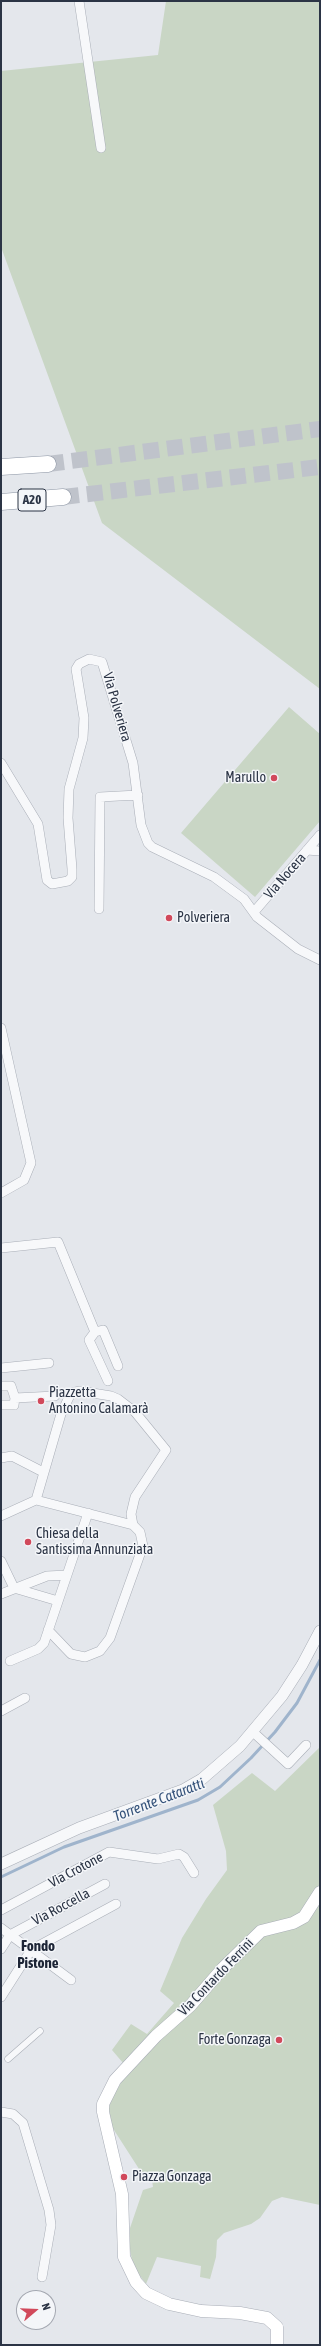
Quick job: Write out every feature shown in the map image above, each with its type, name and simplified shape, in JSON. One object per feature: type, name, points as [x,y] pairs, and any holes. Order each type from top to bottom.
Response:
[{"type":"highway","points":[[1,467],[48,464]]},
{"type":"highway","name":"A20","points":[[1,502],[63,497]]},
{"type":"main road","name":"Via Contardo Ferrini","points":[[277,2345],[277,2328],[267,2318],[186,2308],[169,2304],[146,2293],[136,2282],[126,2265],[122,2249],[122,2194],[103,2112],[106,2098],[115,2080],[128,2064],[156,2036],[190,2006],[223,1968],[256,1935],[267,1929],[299,1920],[308,1912],[320,1892]]},
{"type":"street","points":[[79,1],[101,148]]},
{"type":"street","name":"Via Polveriera","points":[[1,763],[38,824],[48,880],[52,884],[68,881],[72,877],[68,818],[70,789],[83,738],[84,718],[76,668],[83,660],[94,658],[104,664],[133,764],[141,825],[144,836],[152,847],[214,877],[244,899],[254,912],[298,949],[320,960]]},
{"type":"street","points":[[99,909],[100,797],[138,795]]},
{"type":"street","points":[[307,850],[320,835]]},
{"type":"street","name":"Via Nocera","points":[[254,912],[307,850],[320,851]]},
{"type":"street","points":[[1,1028],[31,1163],[24,1180],[1,1193]]},
{"type":"street","points":[[1,1248],[58,1242],[95,1332]]},
{"type":"street","points":[[108,1381],[90,1340],[95,1332],[103,1330],[118,1366]]},
{"type":"street","points":[[1,1368],[50,1363]]},
{"type":"street","points":[[1,1386],[11,1386],[14,1396],[14,1405],[1,1405]]},
{"type":"street","points":[[36,1500],[61,1414],[71,1393],[80,1391],[96,1393],[118,1399],[135,1412],[166,1450],[135,1497],[131,1514],[133,1525],[141,1535],[142,1552],[110,1638],[104,1647],[89,1657],[76,1656],[68,1652],[48,1630]]},
{"type":"street","points":[[14,1396],[54,1396]]},
{"type":"street","points":[[1,1458],[12,1456],[43,1472]]},
{"type":"street","points":[[1,1516],[36,1500],[133,1525]]},
{"type":"street","points":[[10,1661],[38,1649],[44,1643],[88,1513]]},
{"type":"street","points":[[1,1561],[14,1588],[58,1601]]},
{"type":"street","points":[[1,1594],[47,1576],[67,1574]]},
{"type":"street","points":[[1,1864],[79,1828],[190,1787],[225,1761],[256,1735],[293,1681],[320,1631]]},
{"type":"street","points":[[1,1711],[25,1698]]},
{"type":"street","points":[[256,1735],[288,1764],[306,1745]]},
{"type":"street","name":"Via Crotone","points":[[1,1910],[109,1852],[158,1859],[179,1854],[184,1857],[194,1873]]},
{"type":"street","name":"Via Roccella","points":[[1,1949],[10,1935],[105,1884]]},
{"type":"street","points":[[1,1997],[31,1950],[116,1904]]},
{"type":"street","points":[[1,1928],[71,1980]]},
{"type":"street","points":[[8,2058],[40,2031]]},
{"type":"street","points":[[1,2112],[13,2114],[23,2123],[49,2210],[50,2226],[42,2277]]},
{"type":"green space","points":[[166,1],[320,1],[320,689],[102,523],[1,247],[1,71],[158,55]]},
{"type":"green space","name":"Marullo","points":[[289,707],[320,734],[320,821],[255,897],[181,833]]},
{"type":"green space","points":[[320,1747],[320,2205],[282,2197],[272,2201],[260,2218],[251,2224],[224,2233],[217,2240],[216,2257],[210,2279],[200,2277],[201,2266],[157,2257],[146,2284],[138,2273],[132,2260],[129,2244],[130,2228],[143,2190],[153,2187],[151,2173],[141,2172],[112,2127],[109,2109],[111,2099],[129,2070],[112,2050],[131,2024],[147,2034],[174,2003],[160,1991],[182,1938],[206,1899],[227,1870],[226,1851],[213,1805],[252,1773],[275,1791]]},
{"type":"waterway","name":"Torrente Cataratti","points":[[1,1877],[64,1847],[198,1800],[220,1787],[251,1758],[275,1732],[297,1703],[320,1660]]},
{"type":"tunnel","points":[[48,464],[320,429]]},
{"type":"tunnel","points":[[63,497],[320,467]]},
{"type":"place","name":"Marullo","points":[[274,778]]},
{"type":"place","name":"Polveriera","points":[[169,918]]},
{"type":"place","name":"Piazzetta Antonino Calamarà","points":[[41,1401]]},
{"type":"place","name":"Chiesa della Santissima Annunziata","points":[[28,1542]]},
{"type":"place","name":"Forte Gonzaga","points":[[279,2040]]},
{"type":"place","name":"Piazza Gonzaga","points":[[124,2177]]},
{"type":"district","name":"Fondo Pistone","points":[[38,1954]]}]
